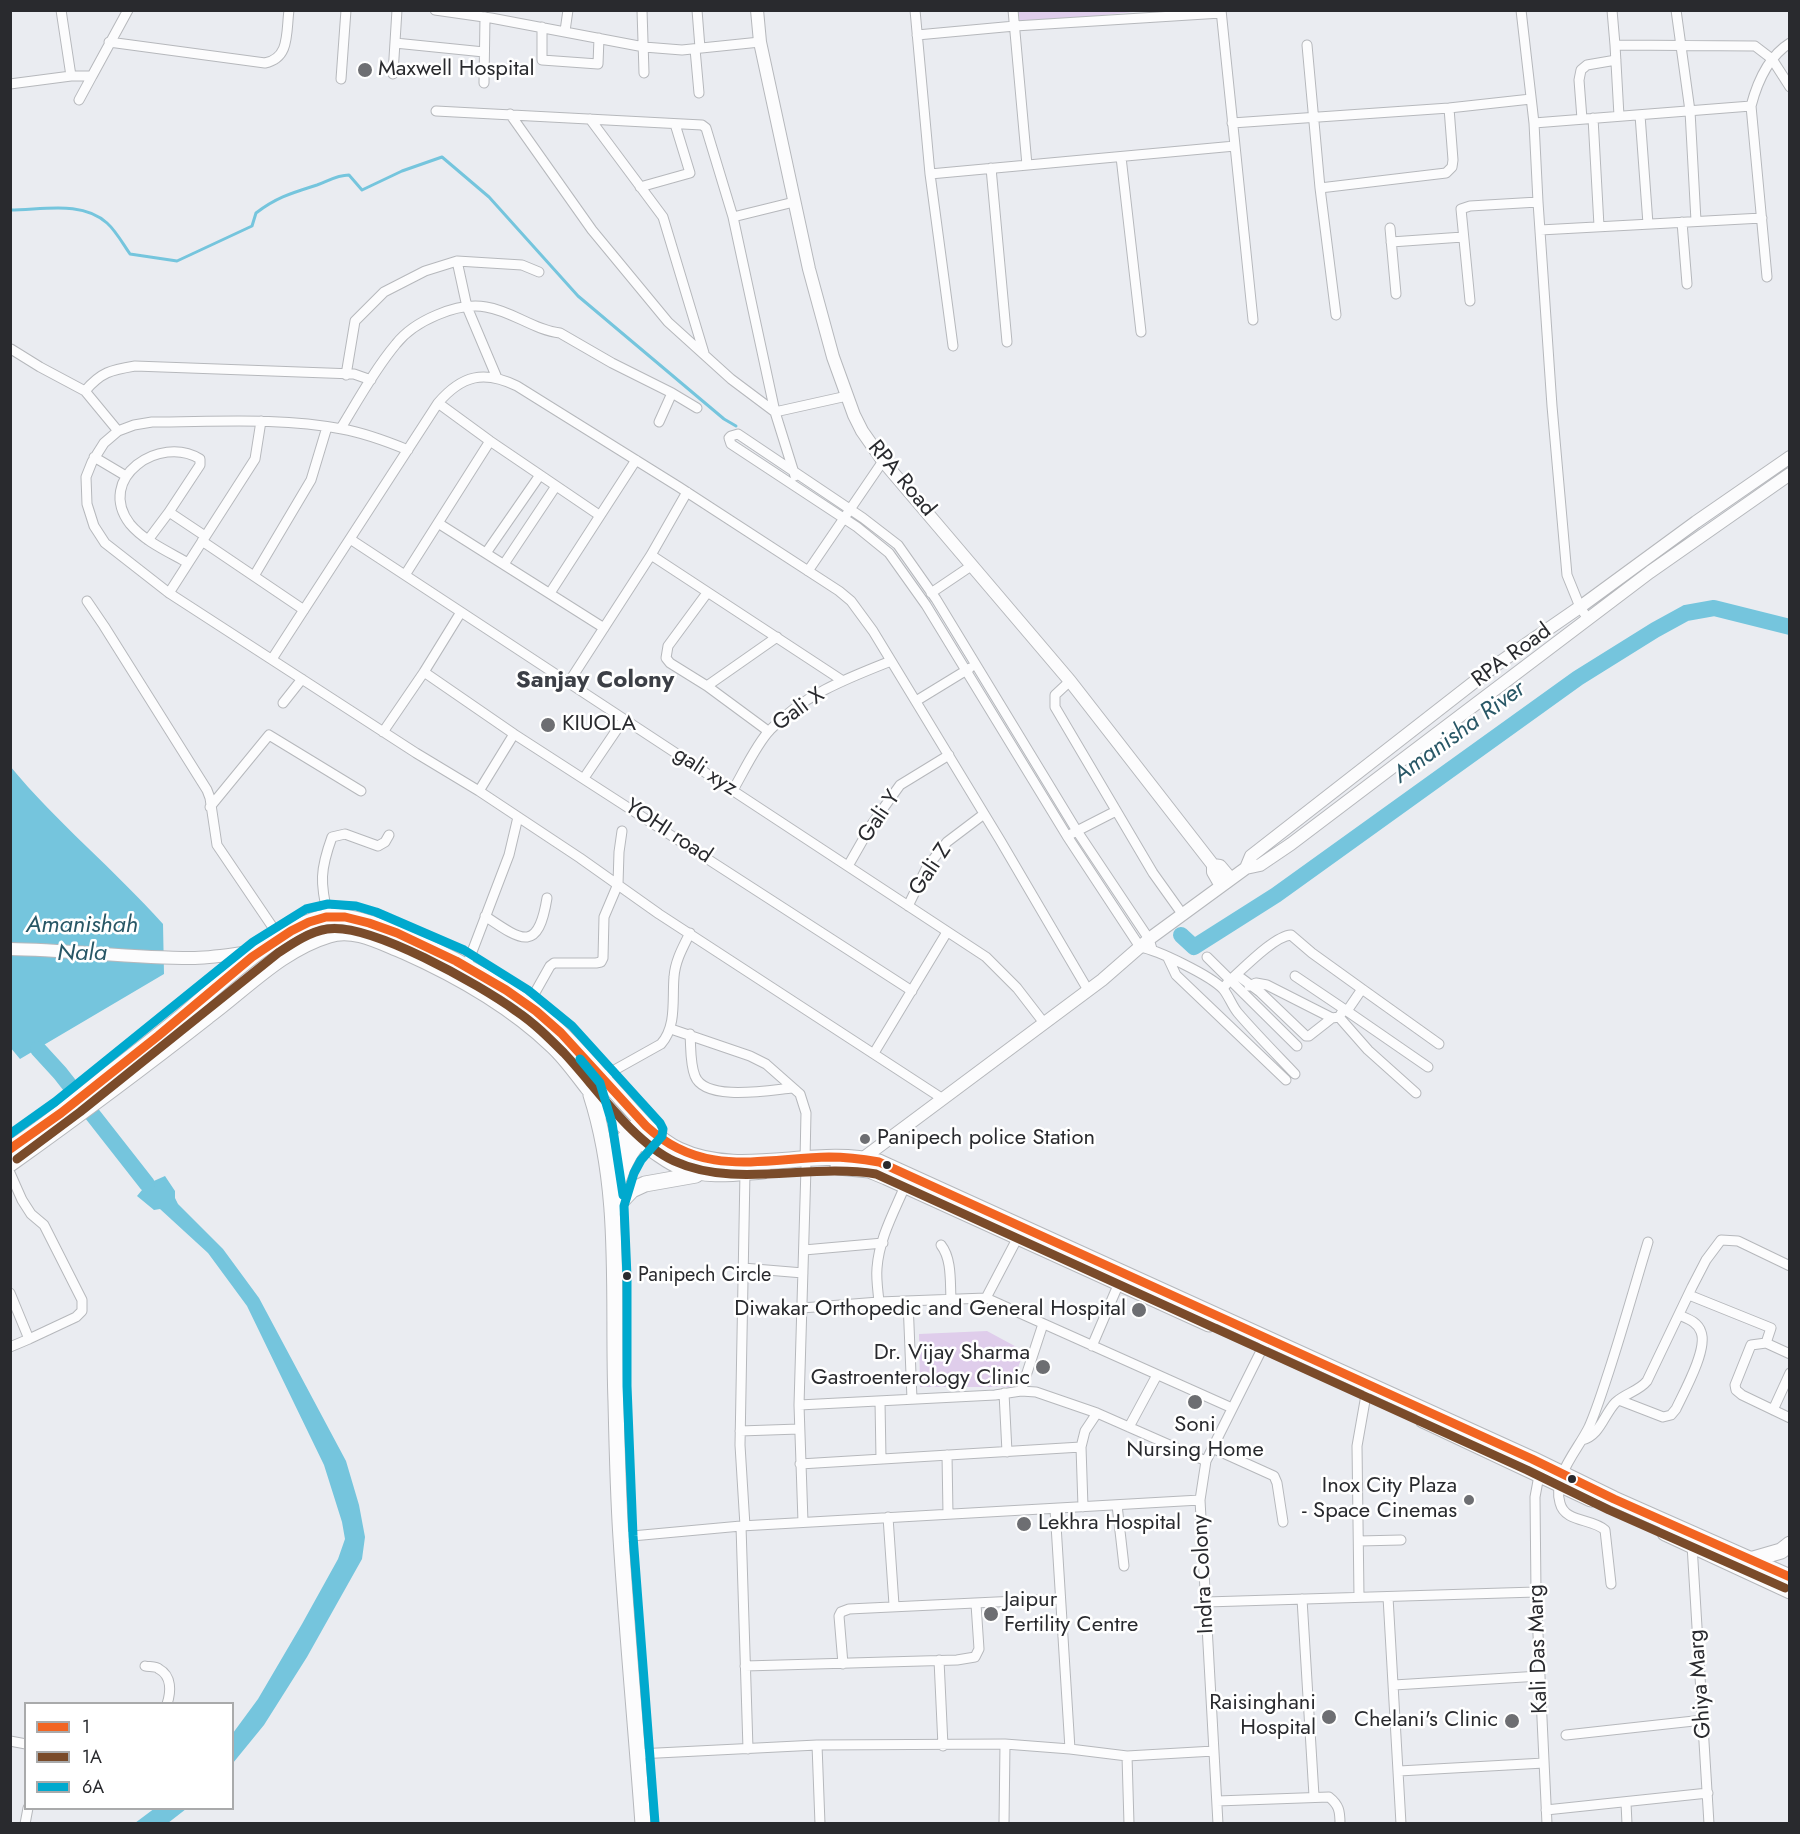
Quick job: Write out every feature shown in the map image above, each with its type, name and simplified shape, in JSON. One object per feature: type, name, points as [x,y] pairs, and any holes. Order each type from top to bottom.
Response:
[{"type":"main road","points":[[10,1164],[66,1117],[102,1080],[261,951],[311,921],[328,916],[354,918],[466,965],[528,1005],[563,1034],[602,1077],[640,1131],[678,1150],[710,1160],[806,1163],[869,1170],[1119,1283],[1264,1343],[1366,1395],[1540,1469]]},
{"type":"main road","points":[[10,1149],[117,1087],[274,964],[312,941],[332,934],[349,933],[366,936],[422,959],[501,1004],[528,1023],[555,1048],[589,1089],[681,1167],[711,1174]]},
{"type":"main road","points":[[589,1089],[602,1127],[612,1208],[615,1277],[615,1386],[621,1537],[643,1824]]},
{"type":"main road","points":[[608,1173],[615,1154],[640,1131]]},
{"type":"main road","points":[[612,1208],[623,1168],[640,1131]]},
{"type":"main road","points":[[612,1208],[632,1190],[645,1184],[687,1176],[745,1172],[863,1158],[879,1162],[1264,1343],[1540,1469],[1692,1545],[1787,1580]]},
{"type":"main road","points":[[1561,1479],[1750,1560],[1787,1580]]},
{"type":"main road","points":[[1750,1560],[1780,1551],[1790,1544]]},
{"type":"street","points":[[61,10],[71,76]]},
{"type":"street","points":[[109,42],[265,63],[275,61],[283,53],[289,10]]},
{"type":"street","points":[[341,79],[346,10]]},
{"type":"street","points":[[393,74],[397,10]]},
{"type":"street","points":[[435,10],[470,13],[644,47],[682,50],[760,42]]},
{"type":"street","points":[[565,31],[568,10]]},
{"type":"street","points":[[642,10],[644,73]]},
{"type":"street","points":[[697,10],[699,93]]},
{"type":"street","name":"RPA Road","points":[[757,10],[760,42],[808,269],[833,357],[862,431],[883,460],[941,527],[971,566],[1070,681],[1213,865],[1212,873],[1226,883]]},
{"type":"street","points":[[915,10],[930,174],[953,346]]},
{"type":"street","points":[[1013,10],[1027,165]]},
{"type":"street","points":[[1521,10],[1534,123],[1552,406],[1567,575],[1580,607],[1588,619]]},
{"type":"street","points":[[1612,10],[1619,116]]},
{"type":"street","points":[[1676,10],[1690,111],[1696,221]]},
{"type":"street","points":[[917,35],[1221,12],[1254,320]]},
{"type":"street","points":[[79,100],[125,13]]},
{"type":"street","points":[[484,82],[485,17]]},
{"type":"street","points":[[542,27],[542,60],[598,64],[599,38]]},
{"type":"street","points":[[395,43],[484,52]]},
{"type":"street","points":[[1767,277],[1751,106],[1756,90],[1772,59],[1790,43]]},
{"type":"street","points":[[1308,45],[1320,188],[1336,315]]},
{"type":"street","points":[[1616,45],[1755,46],[1772,59],[1790,87]]},
{"type":"street","points":[[1582,119],[1579,80],[1581,70],[1587,65],[1616,60]]},
{"type":"street","points":[[10,84],[71,76],[92,76]]},
{"type":"street","points":[[1232,123],[1449,108],[1531,99]]},
{"type":"street","points":[[1534,123],[1751,106]]},
{"type":"street","points":[[1320,188],[1446,173],[1452,167],[1453,160],[1449,108]]},
{"type":"street","points":[[436,111],[675,124],[706,128],[733,218],[776,412],[798,490]]},
{"type":"street","points":[[510,114],[592,230],[668,322],[731,379],[776,412],[847,396]]},
{"type":"street","points":[[1640,115],[1647,224]]},
{"type":"street","points":[[1593,118],[1599,226]]},
{"type":"street","points":[[590,119],[663,217],[704,353]]},
{"type":"street","points":[[640,187],[690,173],[675,124]]},
{"type":"street","points":[[930,174],[1234,146]]},
{"type":"street","points":[[1121,157],[1141,332]]},
{"type":"street","points":[[991,168],[1007,342]]},
{"type":"street","points":[[733,218],[794,202]]},
{"type":"street","points":[[1470,301],[1461,209],[1470,206],[1538,202]]},
{"type":"street","points":[[1540,230],[1762,218]]},
{"type":"street","points":[[1682,222],[1687,284]]},
{"type":"street","points":[[1390,228],[1396,294]]},
{"type":"street","points":[[1391,242],[1463,237]]},
{"type":"street","points":[[457,261],[467,307],[497,378]]},
{"type":"street","points":[[346,375],[356,321],[384,292],[425,271],[457,261],[522,265],[539,272]]},
{"type":"street","points":[[341,429],[397,342],[422,323],[450,310],[467,307],[486,307],[505,312],[551,332],[560,333],[697,408]]},
{"type":"street","points":[[11,349],[40,368],[85,391],[118,431]]},
{"type":"street","points":[[85,391],[101,375],[111,370],[135,366],[354,374],[371,380]]},
{"type":"street","points":[[272,659],[438,403],[449,390],[476,377],[497,378],[517,386],[687,492],[851,601],[873,631],[949,755],[1088,990]]},
{"type":"street","points":[[659,422],[672,393]]},
{"type":"street","points":[[438,403],[599,515]]},
{"type":"street","points":[[408,450],[369,435],[327,427],[261,421],[152,422],[134,425],[118,431],[104,443],[94,457],[86,477],[87,504],[94,526],[105,543],[168,593],[479,791],[943,1099]]},
{"type":"street","points":[[168,593],[255,459],[261,421]]},
{"type":"street","points":[[254,576],[311,480],[327,427]]},
{"type":"street","points":[[1147,945],[932,593],[907,557],[888,536],[738,435],[734,434],[729,438],[731,444],[881,544],[898,564],[926,605],[1067,836],[1147,945],[1223,989],[1230,1003],[1246,1022],[1295,1074]]},
{"type":"street","points":[[405,575],[490,441]]},
{"type":"street","points":[[148,540],[200,465],[200,459],[194,455],[172,452],[137,463],[120,486],[119,501],[131,526],[148,540],[188,563]]},
{"type":"street","name":"RPA Road","points":[[1246,868],[1251,856],[1496,665],[1790,456]]},
{"type":"street","points":[[94,457],[126,476]]},
{"type":"street","points":[[550,593],[636,460]]},
{"type":"street","points":[[808,571],[883,460]]},
{"type":"street","points":[[849,1167],[1088,990],[1246,868],[1260,865],[1291,844],[1650,572],[1790,474]]},
{"type":"street","points":[[486,553],[540,475]]},
{"type":"street","points":[[504,564],[556,486]]},
{"type":"street","points":[[569,682],[651,555],[687,492]]},
{"type":"street","points":[[169,512],[203,539],[304,610]]},
{"type":"street","points":[[438,524],[604,628]]},
{"type":"street","name":"gali xyz","points":[[350,539],[986,957],[999,969],[1044,1023]]},
{"type":"street","points":[[651,555],[843,681]]},
{"type":"street","points":[[898,564],[907,557]]},
{"type":"street","points":[[932,593],[971,566]]},
{"type":"street","points":[[707,593],[668,646],[666,658],[768,731]]},
{"type":"street","points":[[87,601],[207,790],[217,845],[280,938]]},
{"type":"street","points":[[383,732],[461,612]]},
{"type":"street","points":[[707,686],[777,637]]},
{"type":"street","name":"Gali X","points":[[733,790],[768,731],[795,708],[824,690],[891,661]]},
{"type":"street","points":[[916,701],[976,665]]},
{"type":"street","name":"YOHI road","points":[[423,672],[514,734],[912,991]]},
{"type":"street","points":[[284,703],[302,679]]},
{"type":"street","points":[[1070,681],[1055,694],[1054,707],[1154,873],[1183,915]]},
{"type":"street","points":[[584,778],[624,719]]},
{"type":"street","points":[[479,791],[514,734]]},
{"type":"street","points":[[210,807],[269,735],[361,791]]},
{"type":"street","name":"Gali Y","points":[[848,866],[872,824],[900,785],[949,755]]},
{"type":"street","points":[[1067,836],[1116,811]]},
{"type":"street","name":"Gali Z","points":[[908,906],[927,867],[947,842],[984,814]]},
{"type":"street","points":[[466,965],[509,855],[518,817]]},
{"type":"street","points":[[528,1005],[550,966],[555,963],[601,962],[604,917],[618,884],[622,831]]},
{"type":"street","points":[[328,916],[322,877],[332,837],[345,834],[378,846],[385,842],[389,835]]},
{"type":"street","points":[[485,916],[513,935],[530,936],[537,931],[543,921],[547,898]]},
{"type":"street","points":[[874,1053],[947,932]]},
{"type":"street","points":[[602,1077],[661,1044],[671,1029],[674,977],[677,962],[690,933]]},
{"type":"street","points":[[1223,989],[1233,977],[1274,943],[1291,935],[1312,953],[1439,1044]]},
{"type":"street","points":[[10,950],[57,950],[131,957],[194,958],[261,951]]},
{"type":"street","points":[[1207,957],[1233,977],[1297,1046]]},
{"type":"street","points":[[1168,958],[1176,975],[1286,1080]]},
{"type":"street","points":[[1295,976],[1340,1014],[1428,1067]]},
{"type":"street","points":[[1233,977],[1260,992],[1306,1036],[1311,1035],[1340,1014],[1362,989]]},
{"type":"street","points":[[1250,986],[1256,983],[1267,986],[1340,1014],[1368,1050],[1416,1093]]},
{"type":"street","points":[[671,1029],[750,1056],[766,1065],[800,1094],[806,1113],[799,1405],[803,1522]]},
{"type":"street","points":[[690,1034],[695,1079],[704,1087],[718,1092],[792,1088]]},
{"type":"street","points":[[745,1172],[740,1431],[748,1749]]},
{"type":"street","points":[[10,1173],[31,1214],[44,1225],[82,1300],[81,1311],[76,1317],[10,1347]]},
{"type":"street","points":[[879,1302],[877,1270],[883,1243],[890,1220],[906,1186]]},
{"type":"street","points":[[986,1298],[1018,1237]]},
{"type":"street","points":[[1582,1440],[1587,1439],[1596,1431],[1619,1400],[1640,1389],[1647,1381],[1706,1260],[1721,1240],[1738,1241],[1790,1266]]},
{"type":"street","points":[[1611,1584],[1605,1530],[1600,1525],[1570,1516],[1564,1511],[1560,1503],[1561,1479],[1590,1425],[1648,1242]]},
{"type":"street","points":[[804,1250],[883,1243]]},
{"type":"street","points":[[941,1245],[948,1262],[951,1299]]},
{"type":"street","points":[[743,1268],[803,1273]]},
{"type":"street","points":[[1092,1346],[1119,1283]]},
{"type":"street","points":[[10,1293],[29,1339]]},
{"type":"street","points":[[1689,1295],[1771,1328],[1766,1343]]},
{"type":"street","points":[[802,1308],[879,1302],[986,1298],[1232,1408]]},
{"type":"street","points":[[908,1301],[912,1399]]},
{"type":"street","points":[[1619,1400],[1663,1417],[1676,1409],[1704,1344],[1701,1330],[1694,1321],[1679,1315]]},
{"type":"street","points":[[1021,1391],[1043,1324]]},
{"type":"street","name":"Indra Colony","points":[[1218,1824],[1200,1500],[1206,1461],[1264,1343]]},
{"type":"street","points":[[1790,1354],[1766,1343],[1751,1346],[1735,1385],[1736,1390],[1742,1395],[1790,1418]]},
{"type":"street","points":[[1773,1410],[1790,1373]]},
{"type":"street","points":[[1129,1427],[1157,1375]]},
{"type":"street","points":[[799,1405],[1021,1391],[1036,1392],[1097,1413],[1206,1461]]},
{"type":"street","points":[[1004,1393],[1006,1452]]},
{"type":"street","points":[[1359,1598],[1357,1446],[1366,1395]]},
{"type":"street","points":[[880,1401],[881,1459]]},
{"type":"street","points":[[1083,1508],[1081,1447],[1085,1431],[1097,1413]]},
{"type":"street","points":[[740,1431],[799,1429]]},
{"type":"street","points":[[800,1464],[1081,1447]]},
{"type":"street","points":[[1212,1448],[1274,1476],[1283,1522]]},
{"type":"street","points":[[947,1455],[948,1514]]},
{"type":"street","name":"Kali Das Marg","points":[[1540,1469],[1535,1497],[1536,1592],[1547,1824]]},
{"type":"street","points":[[621,1537],[803,1522],[1200,1500]]},
{"type":"street","points":[[1117,1505],[1124,1566]]},
{"type":"street","points":[[1055,1509],[1070,1749]]},
{"type":"street","points":[[888,1517],[894,1605]]},
{"type":"street","points":[[1359,1541],[1401,1540]]},
{"type":"street","name":"Ghiya Marg","points":[[1692,1545],[1709,1824]]},
{"type":"street","points":[[1206,1602],[1536,1592]]},
{"type":"street","points":[[1388,1597],[1401,1824]]},
{"type":"street","points":[[843,1664],[839,1616],[841,1611],[894,1605],[976,1604],[1059,1599]]},
{"type":"street","points":[[1302,1599],[1314,1796]]},
{"type":"street","points":[[745,1666],[843,1664],[975,1657],[979,1649],[976,1604]]},
{"type":"street","points":[[939,1660],[943,1746]]},
{"type":"street","points":[[145,1666],[159,1668],[168,1677],[171,1693],[168,1702]]},
{"type":"street","points":[[1394,1685],[1540,1676]]},
{"type":"street","points":[[1566,1735],[1703,1720]]},
{"type":"street","points":[[638,1754],[817,1745],[1005,1744],[1127,1756],[1214,1751]]},
{"type":"street","points":[[1004,1824],[1005,1744]]},
{"type":"street","points":[[817,1745],[820,1824]]},
{"type":"street","points":[[1127,1756],[1129,1824]]},
{"type":"street","points":[[1399,1771],[1544,1763]]},
{"type":"street","points":[[1546,1810],[1708,1793]]},
{"type":"street","points":[[1217,1801],[1329,1797],[1340,1809],[1340,1824]]},
{"type":"street","points":[[1626,1803],[1627,1824]]},
{"type":"shaded area","points":[[1018,10],[1142,11],[1020,24]]},
{"type":"shaded area","points":[[987,1331],[1024,1351],[1011,1387],[920,1387],[919,1334]]},
{"type":"water","name":"Amanishah Nala","points":[[10,766],[47,807],[163,924],[164,974],[20,1059],[10,1047]]},
{"type":"water","points":[[165,1176],[175,1191],[178,1204],[223,1249],[259,1298],[346,1461],[359,1505],[365,1537],[362,1559],[307,1657],[264,1725],[234,1762],[234,1732],[258,1699],[302,1624],[338,1559],[345,1539],[324,1465],[247,1306],[208,1253],[160,1209],[154,1210],[137,1196],[147,1184]]},
{"type":"water","points":[[152,1810],[185,1810],[168,1823],[135,1823]]},
{"type":"waterway","points":[[10,210],[61,208],[86,211],[107,223],[130,254],[177,261],[252,226],[256,213],[285,196],[345,175],[349,175],[362,190],[402,171],[442,157],[489,197],[578,296],[724,419],[736,426]]},
{"type":"waterway","name":"Amanisha River","points":[[1181,935],[1194,947],[1276,895],[1578,678],[1686,613],[1714,608],[1790,627]]},
{"type":"waterway","points":[[38,1049],[60,1073],[147,1184]]},
{"type":"transit line","name":"6A","points":[[10,1134],[55,1102],[253,942],[306,909],[328,904],[356,906],[376,912],[464,950],[528,990],[572,1026],[663,1129],[662,1136],[641,1160],[634,1173],[624,1206],[627,1277],[627,1386],[633,1536],[655,1823]]},
{"type":"transit line","name":"1","points":[[10,1149],[61,1113],[252,957],[309,922],[326,917],[345,917],[397,933],[456,961],[506,990],[536,1011],[561,1033],[646,1126],[667,1142],[689,1153],[733,1162],[829,1157],[879,1162],[1532,1459],[1614,1499],[1790,1577]]},
{"type":"transit line","name":"1A","points":[[17,1159],[80,1112],[278,953],[301,938],[314,933],[327,929],[346,929],[370,935],[424,958],[477,986],[523,1016],[564,1053],[629,1127],[644,1141],[674,1161],[697,1169],[747,1175],[825,1171],[876,1174],[1527,1470],[1609,1510],[1785,1588]]},
{"type":"transit line","name":"6A","points":[[580,1059],[600,1083],[612,1123],[623,1195]]},
{"type":"place","name":"Maxwell Hospital","points":[[365,70]]},
{"type":"place","name":"KIUOLA","points":[[548,725]]},
{"type":"place","name":"Panipech police Station","points":[[865,1139]]},
{"type":"place","name":"Panipech Circle","points":[[627,1276]]},
{"type":"place","name":"Diwakar Orthopedic and General Hospital","points":[[1139,1310]]},
{"type":"place","name":"Dr. Vijay Sharma Gastroenterology Clinic","points":[[1043,1367]]},
{"type":"place","name":"Soni Nursing Home","points":[[1195,1402]]},
{"type":"place","name":"Inox City Plaza - Space Cinemas","points":[[1469,1500]]},
{"type":"place","name":"Lekhra Hospital","points":[[1024,1524]]},
{"type":"place","name":"Jaipur Fertility Centre","points":[[991,1614]]},
{"type":"place","name":"Raisinghani Hospital","points":[[1329,1717]]},
{"type":"place","name":"Chelani's Clinic","points":[[1512,1721]]},
{"type":"district","name":"Sanjay Colony","points":[[595,681]]}]
